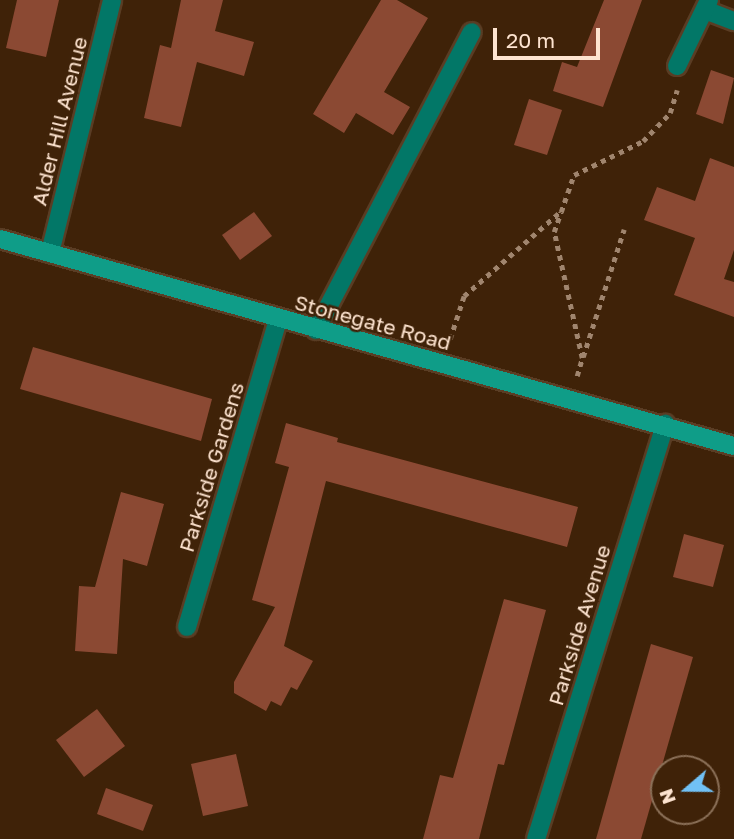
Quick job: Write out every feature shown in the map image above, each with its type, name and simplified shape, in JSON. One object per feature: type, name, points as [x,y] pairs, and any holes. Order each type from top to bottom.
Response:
[{"type":"main road","name":"Stonegate Road","points":[[0,239],[571,401],[665,424],[734,446]]},
{"type":"street","name":"Alder Hill Avenue","points":[[50,253],[112,0]]},
{"type":"street","points":[[677,66],[707,5],[734,21]]},
{"type":"street","points":[[316,330],[472,32]]},
{"type":"street","name":"Parkside Gardens","points":[[187,627],[278,319]]},
{"type":"street","name":"Parkside Avenue","points":[[536,839],[665,424]]},
{"type":"path","points":[[582,358],[554,232],[574,175],[643,141],[670,113],[678,87],[677,66]]},
{"type":"path","points":[[443,365],[464,296],[561,212]]},
{"type":"path","points":[[571,401],[582,358],[624,229]]},
{"type":"building","points":[[17,0],[59,0],[46,57],[6,48]]},
{"type":"building","points":[[181,0],[223,0],[215,31],[254,42],[244,76],[197,62],[181,127],[144,118],[160,45],[171,48]]},
{"type":"building","points":[[381,0],[397,0],[428,18],[384,92],[410,107],[393,135],[356,113],[344,133],[313,114]]},
{"type":"building","points":[[604,0],[642,0],[603,107],[553,91],[562,62],[577,67]]},
{"type":"building","points":[[711,70],[734,78],[723,124],[696,114]]},
{"type":"building","points":[[529,99],[562,110],[547,155],[514,145]]},
{"type":"building","points":[[710,158],[734,167],[734,250],[724,279],[734,282],[734,317],[674,295],[695,238],[644,220],[657,187],[695,201]]},
{"type":"building","points":[[254,212],[272,236],[240,260],[222,235]]},
{"type":"building","points":[[33,347],[212,399],[201,441],[20,389]]},
{"type":"building","points":[[286,423],[338,438],[337,442],[578,507],[567,547],[326,481],[284,646],[313,661],[297,690],[291,687],[281,706],[271,701],[266,711],[234,693],[234,682],[275,607],[252,600],[289,467],[275,463]]},
{"type":"building","points":[[121,492],[164,504],[147,566],[123,559],[117,654],[75,651],[79,586],[95,587]]},
{"type":"building","points":[[684,534],[724,545],[713,587],[673,577]]},
{"type":"building","points":[[504,599],[546,610],[504,765],[498,764],[479,839],[423,839],[440,775],[453,778]]},
{"type":"building","points":[[651,644],[693,657],[665,755],[650,755],[650,808],[641,839],[596,839]]},
{"type":"building","points":[[97,709],[125,746],[84,777],[56,740]]},
{"type":"building","points":[[236,754],[248,806],[203,816],[191,764]]},
{"type":"building","points":[[106,788],[153,805],[143,831],[97,814]]}]
